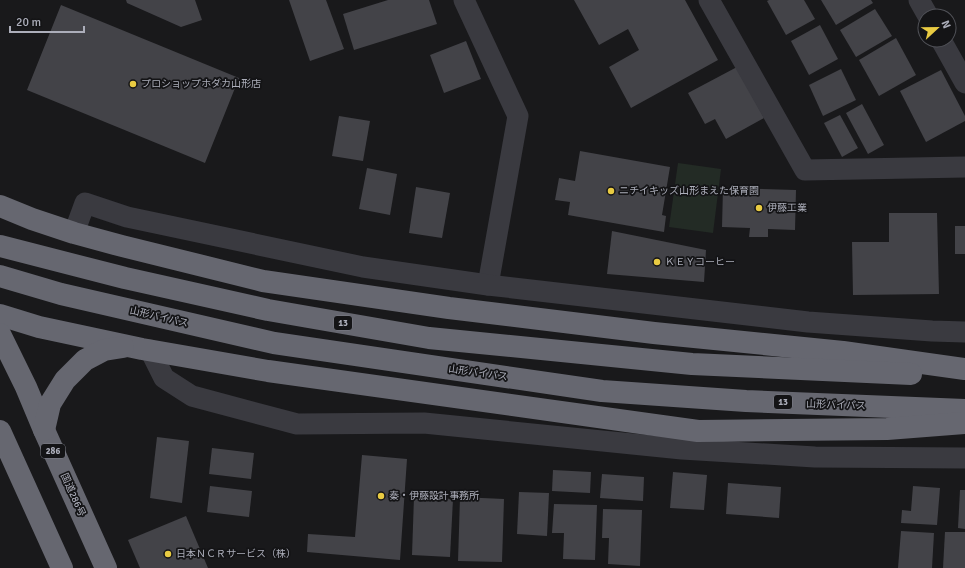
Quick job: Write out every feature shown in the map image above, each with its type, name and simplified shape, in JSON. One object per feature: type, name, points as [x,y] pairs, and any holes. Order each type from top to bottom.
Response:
[{"type":"highway","points":[[0,206],[32,219],[122,246],[270,282],[449,308],[654,333],[843,352],[965,369]]},
{"type":"highway","name":"13","points":[[0,246],[125,278],[268,310],[414,335],[692,364],[965,376]]},
{"type":"highway","name":"山形バイパス","points":[[0,276],[61,294],[274,343],[602,391],[746,401],[965,410]]},
{"type":"highway","points":[[0,315],[39,327],[141,348],[268,371],[698,431],[887,430],[965,422]]},
{"type":"highway","name":"国道286号","points":[[0,334],[26,387],[106,568]]},
{"type":"highway","points":[[44,430],[50,404],[65,380],[85,360],[104,350],[141,348]]},
{"type":"highway","points":[[0,431],[62,568]]},
{"type":"street","points":[[464,0],[518,116],[488,285]]},
{"type":"street","points":[[709,0],[805,170],[965,167]]},
{"type":"street","points":[[945,48],[965,83]]},
{"type":"street","points":[[74,232],[85,204],[126,217],[363,268],[488,285],[808,322],[965,332]]},
{"type":"street","points":[[141,348],[164,378],[192,396],[297,424],[424,423],[674,448],[815,457],[965,458]]},
{"type":"shaded area","points":[[678,163],[721,169],[713,233],[669,227]]},
{"type":"building","points":[[126,0],[195,0],[202,20],[181,27],[127,3]]},
{"type":"building","points":[[289,0],[326,0],[344,49],[310,61]]},
{"type":"building","points":[[388,0],[429,0],[437,24],[354,50],[343,14]]},
{"type":"building","points":[[574,0],[685,0],[718,60],[631,108],[609,67],[639,50],[628,29],[599,45]]},
{"type":"building","points":[[804,0],[815,19],[786,35],[767,1]]},
{"type":"building","points":[[821,0],[871,0],[873,3],[836,25]]},
{"type":"building","name":"プロショップホダカ山形店","points":[[61,5],[239,78],[205,163],[27,90]]},
{"type":"building","points":[[875,9],[892,36],[856,57],[840,30]]},
{"type":"building","points":[[820,25],[838,59],[809,75],[791,41]]},
{"type":"building","points":[[896,38],[916,75],[879,96],[859,60]]},
{"type":"building","points":[[466,41],[481,79],[444,93],[430,55]]},
{"type":"building","points":[[737,67],[764,118],[726,139],[715,119],[705,124],[688,93]]},
{"type":"building","points":[[841,69],[856,100],[823,116],[809,85]]},
{"type":"building","points":[[941,70],[965,116],[965,121],[926,142],[900,91]]},
{"type":"building","points":[[862,104],[884,145],[868,154],[846,113]]},
{"type":"building","points":[[840,115],[858,148],[842,157],[824,123]]},
{"type":"building","points":[[339,116],[370,121],[363,161],[332,156]]},
{"type":"building","name":"ニチイキッズ山形まえた保育園","points":[[580,151],[670,167],[662,215],[666,216],[664,232],[568,215],[570,202],[555,200],[559,178],[575,181]]},
{"type":"building","points":[[367,168],[397,174],[390,215],[359,209]]},
{"type":"building","points":[[416,187],[450,193],[442,238],[409,233]]},
{"type":"building","name":"伊藤工業","points":[[723,188],[796,190],[795,230],[768,229],[768,237],[749,237],[750,228],[722,227]]},
{"type":"building","points":[[889,213],[937,213],[939,294],[853,295],[852,242],[889,242]]},
{"type":"building","points":[[955,226],[965,226],[965,254],[955,254]]},
{"type":"building","name":"ＫＥＹコーヒー","points":[[612,231],[706,250],[704,282],[607,274]]},
{"type":"building","points":[[157,437],[189,441],[182,503],[150,498]]},
{"type":"building","points":[[212,448],[254,453],[251,479],[209,474]]},
{"type":"building","name":"秦・伊藤設計事務所","points":[[362,455],[407,459],[400,560],[307,552],[308,534],[355,537]]},
{"type":"building","points":[[553,470],[591,472],[590,493],[552,491]]},
{"type":"building","points":[[673,472],[707,475],[704,510],[670,508]]},
{"type":"building","points":[[602,474],[644,477],[643,501],[600,498]]},
{"type":"building","points":[[728,483],[781,487],[779,518],[726,514]]},
{"type":"building","points":[[210,486],[252,491],[249,517],[207,512]]},
{"type":"building","points":[[913,486],[940,488],[937,525],[901,523],[902,510],[911,511]]},
{"type":"building","points":[[960,490],[965,490],[965,529],[958,528]]},
{"type":"building","points":[[519,492],[549,493],[547,536],[517,534]]},
{"type":"building","points":[[414,497],[453,499],[450,557],[412,555]]},
{"type":"building","points":[[460,497],[504,499],[502,562],[458,561]]},
{"type":"building","points":[[554,504],[597,505],[595,560],[563,559],[564,533],[552,533]]},
{"type":"building","points":[[603,509],[642,510],[640,566],[608,564],[609,538],[602,538]]},
{"type":"building","name":"日本ＮＣＲサービス（株）","points":[[186,516],[208,568],[140,568],[128,540]]},
{"type":"building","points":[[901,531],[934,533],[932,568],[898,568]]},
{"type":"building","points":[[945,532],[965,532],[965,568],[943,568]]},
{"type":"place","name":"プロショップホダカ山形店","points":[[133,84]]},
{"type":"place","name":"ニチイキッズ山形まえた保育園","points":[[611,191]]},
{"type":"place","name":"伊藤工業","points":[[759,208]]},
{"type":"place","name":"ＫＥＹコーヒー","points":[[657,262]]},
{"type":"place","name":"秦・伊藤設計事務所","points":[[381,496]]},
{"type":"place","name":"日本ＮＣＲサービス（株）","points":[[168,554]]}]
